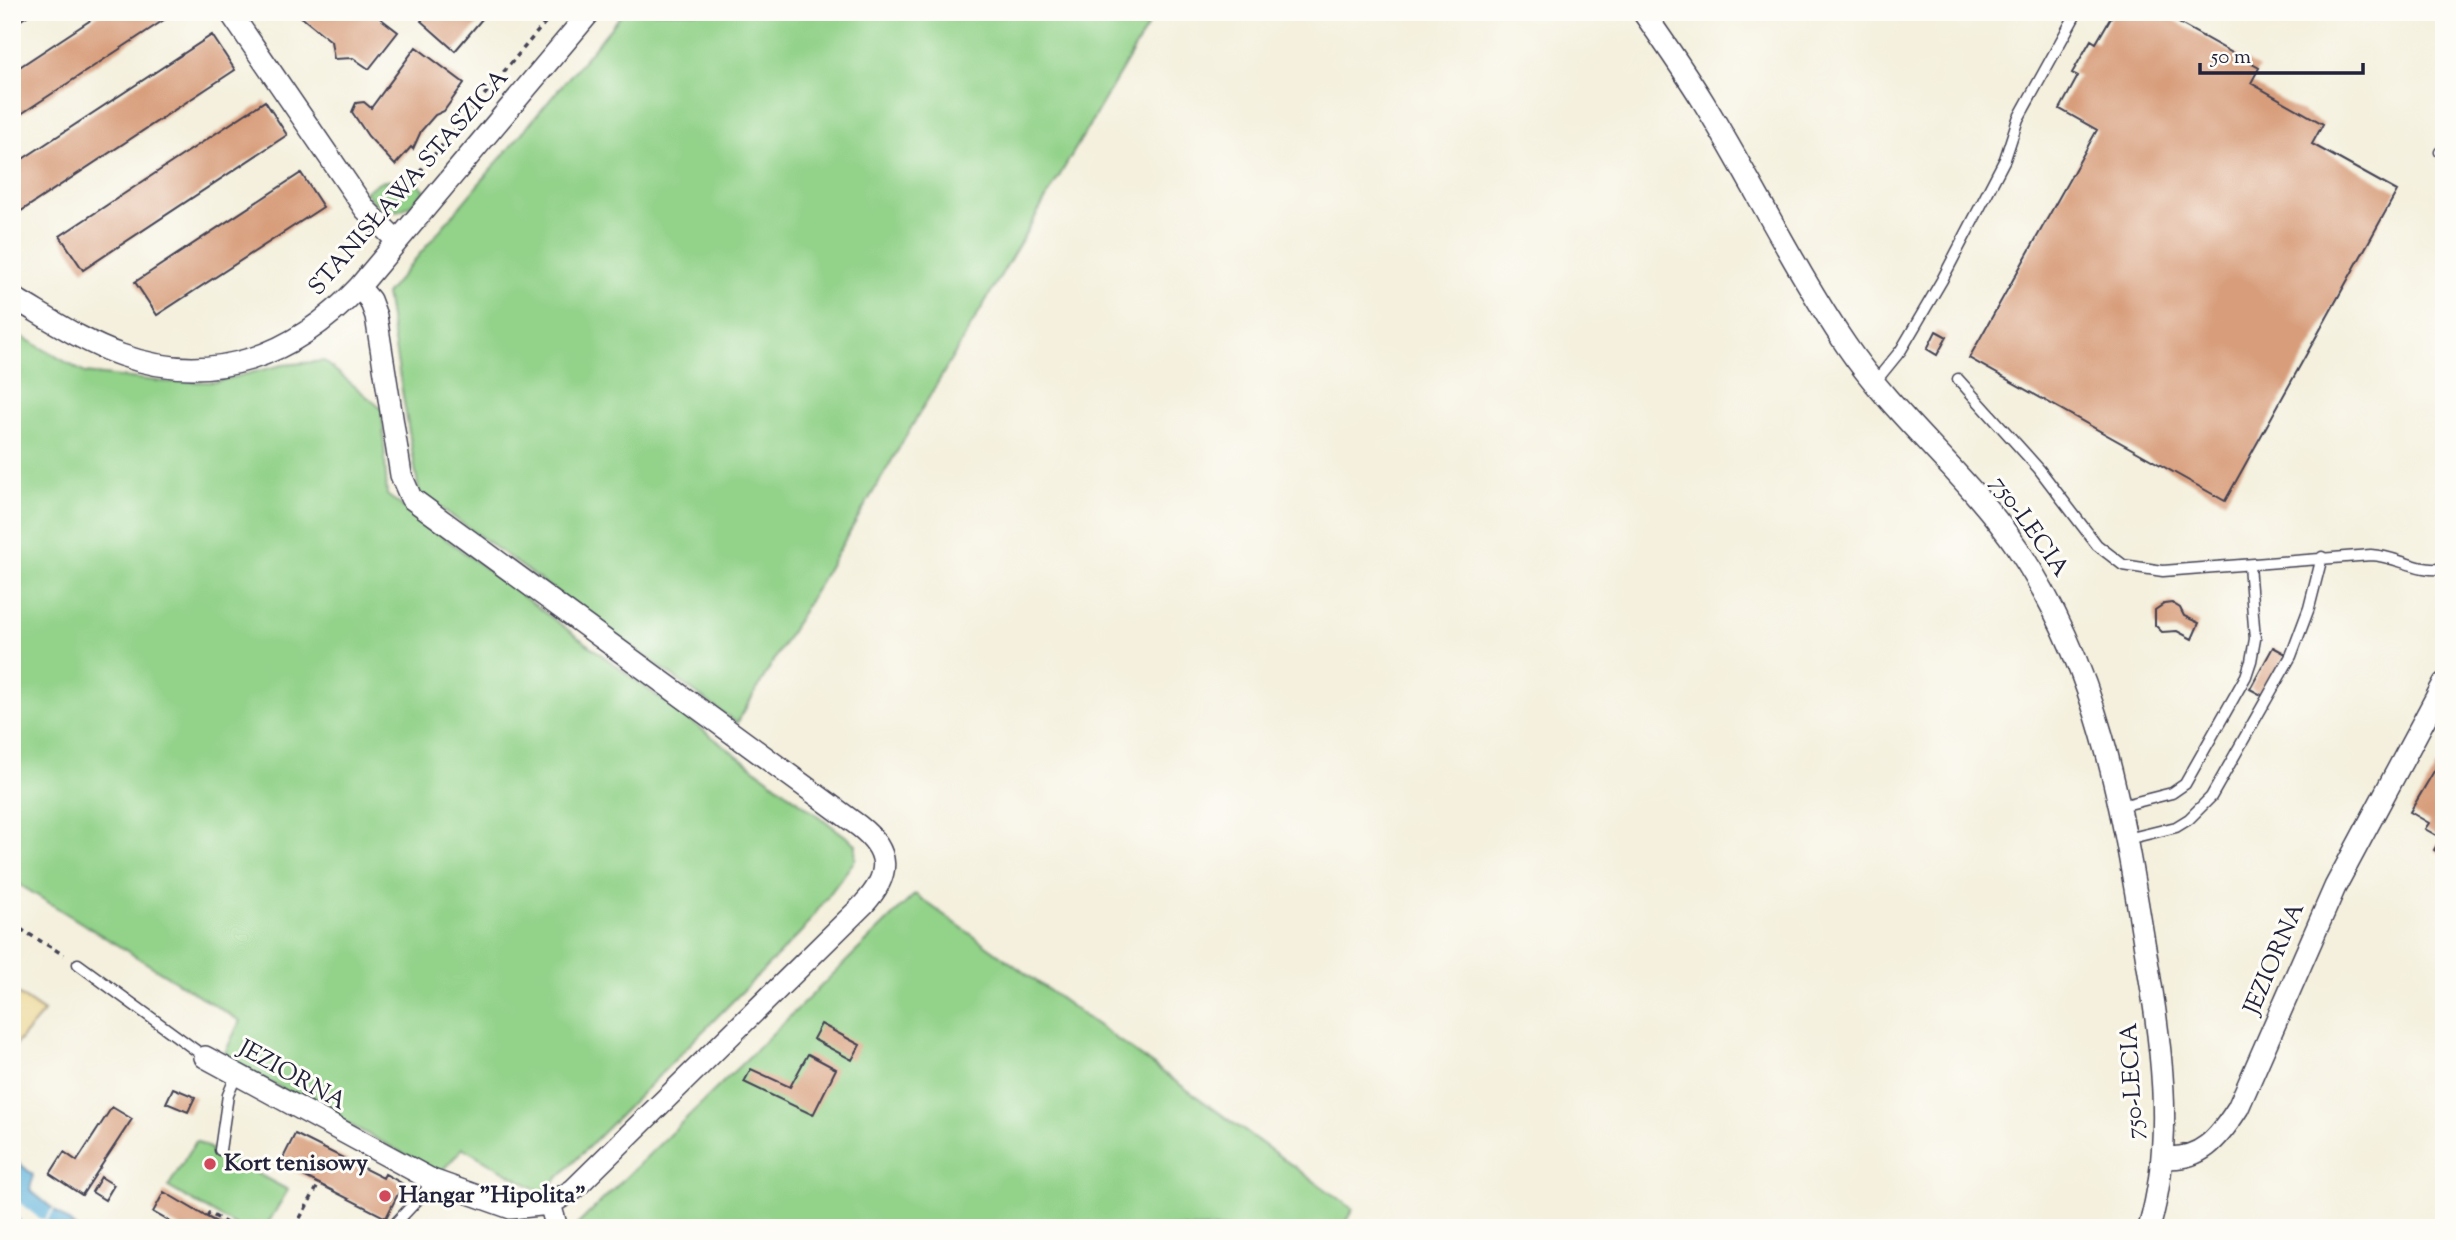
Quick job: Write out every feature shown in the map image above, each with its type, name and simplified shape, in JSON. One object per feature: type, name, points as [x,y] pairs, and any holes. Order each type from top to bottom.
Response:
[{"type":"street","points":[[230,12],[365,209],[397,241]]},
{"type":"street","name":"STANISŁAWA STASZICA","points":[[12,297],[122,356],[160,365],[211,367],[247,360],[287,345],[317,326],[359,287],[590,12]]},
{"type":"street","name":"750-LECIA","points":[[1643,12],[1704,103],[1838,331],[1875,382],[1971,488],[2006,533],[2042,589],[2087,683],[2102,728],[2121,806],[2161,1052],[2162,1157]]},
{"type":"street","points":[[359,287],[370,299],[376,316],[401,475],[411,498],[868,833],[881,851],[885,864],[879,887],[856,912],[573,1190],[550,1204],[557,1228]]},
{"type":"street","name":"JEZIORNA","points":[[2162,1157],[2181,1158],[2200,1152],[2219,1135],[2238,1108],[2335,887],[2444,683]]},
{"type":"street","name":"JEZIORNA","points":[[205,1057],[432,1180],[511,1208],[550,1204]]},
{"type":"street","points":[[2149,1228],[2162,1157]]},
{"type":"lane","points":[[1875,382],[1901,350],[1942,280],[2005,159],[2018,119],[2077,12]]},
{"type":"lane","points":[[1958,379],[2039,469],[2108,556],[2141,570],[2382,555],[2423,568],[2444,569]]},
{"type":"lane","points":[[2127,839],[2176,827],[2189,819],[2211,797],[2291,656],[2302,629],[2322,557]]},
{"type":"lane","points":[[2121,806],[2172,793],[2185,784],[2246,676],[2255,639],[2249,565]]},
{"type":"lane","name":"JEZIORNA","points":[[78,964],[205,1057]]},
{"type":"lane","points":[[220,1150],[229,1089],[236,1076]]},
{"type":"lane","points":[[391,1228],[424,1193],[432,1180]]},
{"type":"path","points":[[430,185],[418,174],[554,12]]},
{"type":"path","points":[[12,924],[78,964]]},
{"type":"path","points":[[285,1228],[288,1223],[295,1228],[319,1185]]},
{"type":"path","points":[[207,1217],[209,1213],[234,1228]]},
{"type":"green space","points":[[624,12],[1156,12],[737,723],[419,492],[386,294]]},
{"type":"green space","points":[[412,177],[425,190],[418,199],[403,209],[395,211],[380,207],[365,192],[379,182]]},
{"type":"green space","points":[[12,331],[85,373],[166,382],[215,382],[282,365],[324,361],[382,409],[387,495],[856,844],[855,860],[802,931],[543,1193],[463,1148],[440,1173],[223,1057],[240,1021],[12,880]]},
{"type":"green space","points":[[915,894],[1353,1209],[1342,1228],[574,1228]]},
{"type":"green space","name":"Kort tenisowy","points":[[196,1141],[288,1190],[265,1228],[240,1228],[168,1187]]},
{"type":"sand","points":[[12,990],[44,1012],[12,1049]]},
{"type":"water","points":[[12,1157],[33,1175],[30,1190],[76,1228],[12,1228]]},
{"type":"pier","points":[[16,1200],[40,1219],[45,1219],[53,1208],[55,1209],[41,1228],[30,1228],[12,1213]]},
{"type":"building","points":[[12,12],[33,12],[12,26]]},
{"type":"building","points":[[103,12],[173,14],[12,120],[12,72]]},
{"type":"building","points":[[295,12],[372,12],[398,32],[369,69],[353,58],[334,59],[331,41]]},
{"type":"building","points":[[429,12],[488,12],[455,51],[421,21]]},
{"type":"building","points":[[2114,12],[2159,12],[2259,68],[2251,83],[2323,124],[2312,144],[2397,191],[2225,501],[1969,358],[2097,130],[2060,109],[2078,76],[2072,73],[2091,40],[2096,43]]},
{"type":"building","points":[[212,35],[235,70],[21,211],[12,197],[12,166]]},
{"type":"building","points":[[416,47],[464,83],[444,111],[435,115],[421,131],[413,149],[411,147],[395,165],[368,136],[352,112],[356,103],[364,102],[371,108]]},
{"type":"building","points":[[265,101],[287,135],[83,270],[60,236]]},
{"type":"building","points":[[301,173],[323,207],[157,315],[135,282]]},
{"type":"building","points":[[1936,331],[1947,337],[1937,355],[1927,349]]},
{"type":"building","points":[[2172,603],[2180,608],[2184,616],[2199,623],[2192,639],[2177,631],[2162,632],[2155,625],[2155,610],[2164,604]]},
{"type":"building","points":[[2273,647],[2286,654],[2263,696],[2250,689]]},
{"type":"building","points":[[2437,766],[2444,770],[2444,833],[2441,838],[2425,829],[2429,823],[2410,812]]},
{"type":"building","points":[[2441,838],[2444,840],[2444,856],[2434,850]]},
{"type":"building","points":[[821,1024],[860,1045],[852,1060],[813,1039]]},
{"type":"building","points":[[808,1054],[836,1069],[813,1115],[744,1082],[751,1069],[790,1087]]},
{"type":"building","points":[[173,1088],[195,1097],[188,1112],[166,1103]]},
{"type":"building","points":[[112,1107],[132,1119],[82,1195],[50,1174],[64,1152],[77,1161]]},
{"type":"building","points":[[295,1134],[383,1178],[385,1174],[403,1184],[386,1218],[280,1164]]},
{"type":"building","points":[[101,1177],[114,1185],[105,1200],[92,1192]]},
{"type":"building","points":[[164,1192],[228,1228],[181,1228],[153,1212]]},
{"type":"place","name":"Kort tenisowy","points":[[210,1164]]},
{"type":"place","name":"Hangar \"Hipolita\"","points":[[385,1196]]}]
